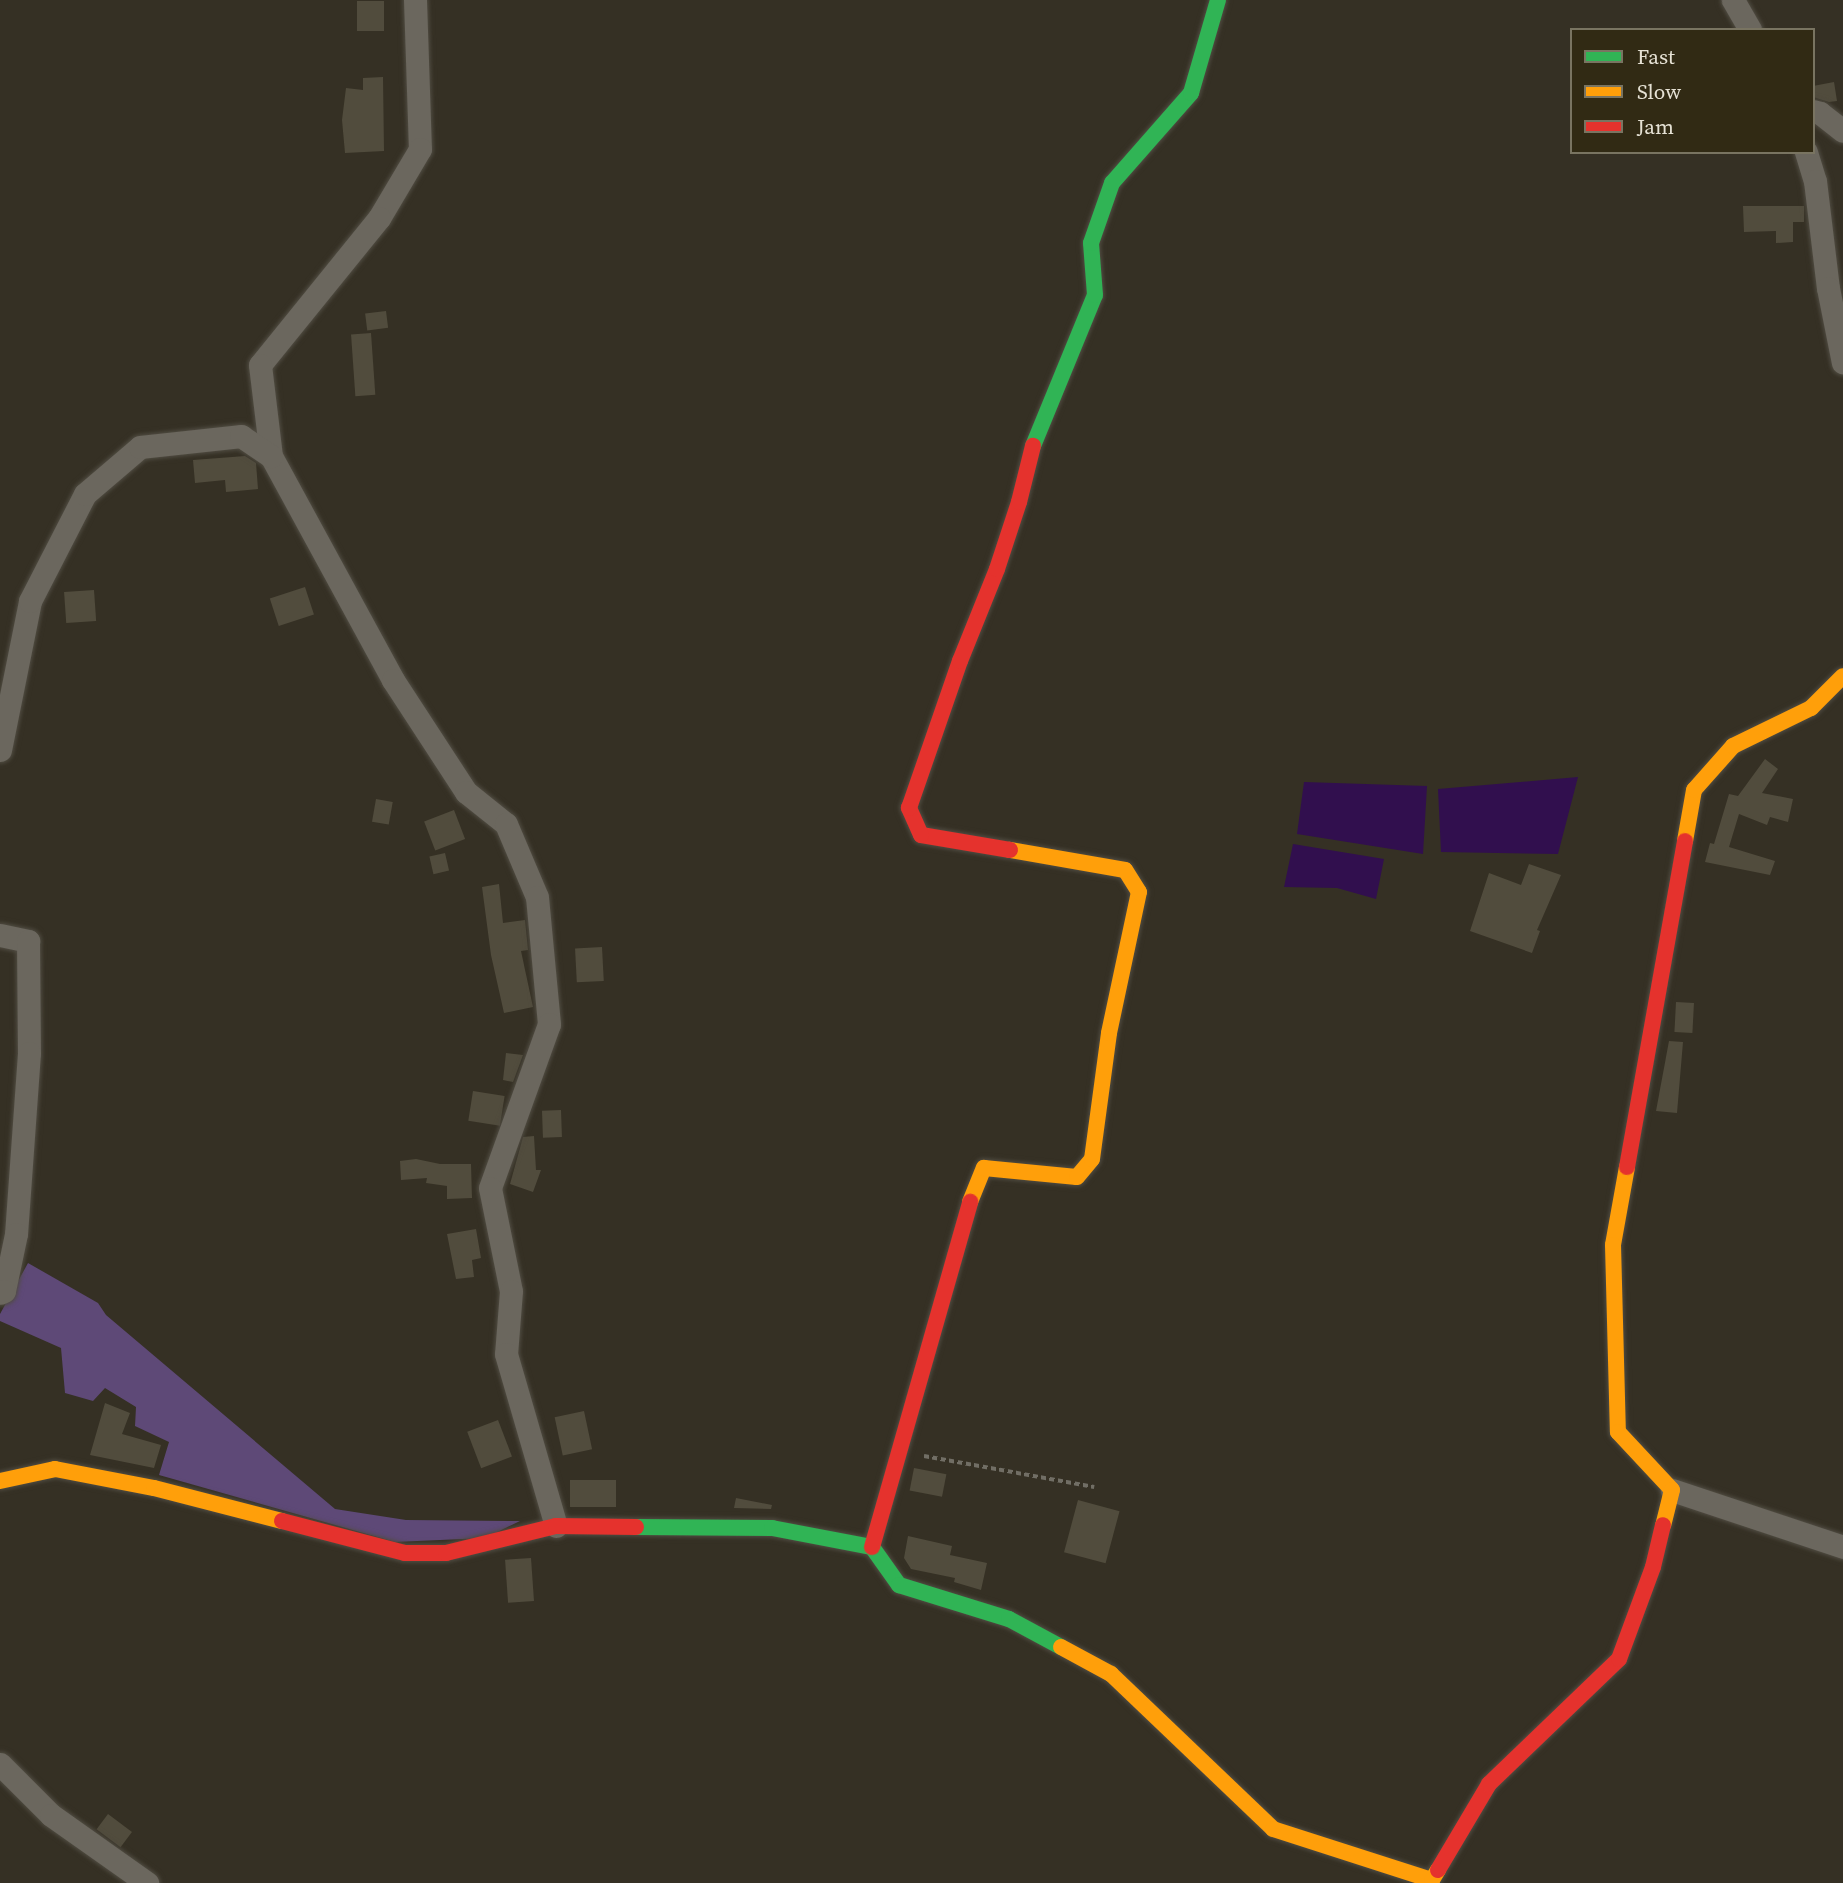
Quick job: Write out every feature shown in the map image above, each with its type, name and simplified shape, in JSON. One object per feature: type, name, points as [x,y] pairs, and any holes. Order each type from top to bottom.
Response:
[{"type":"street","points":[[415,0],[420,149],[379,218],[260,365],[271,456],[393,680],[466,792],[506,824],[537,897],[549,1024],[489,1188],[511,1291],[506,1354],[556,1526]]},
{"type":"street","points":[[872,1547],[967,1209],[984,1168],[1077,1177],[1092,1158],[1108,1033],[1139,892],[1125,870],[921,835],[909,808],[960,661],[997,569],[1019,502],[1031,450],[1095,295],[1091,243],[1112,183],[1191,93],[1218,0]]},
{"type":"street","points":[[1733,0],[1749,28]]},
{"type":"street","points":[[1815,112],[1821,113],[1843,131]]},
{"type":"street","points":[[1807,154],[1815,181],[1828,288],[1843,363]]},
{"type":"street","points":[[0,750],[30,601],[85,495],[140,447],[241,436],[271,456]]},
{"type":"street","points":[[1843,676],[1811,708],[1733,746],[1694,790],[1613,1245],[1613,1351],[1618,1432],[1672,1490],[1843,1547]]},
{"type":"street","points":[[0,935],[28,941],[29,1041],[16,1234],[4,1291],[0,1293]]},
{"type":"street","points":[[0,1480],[55,1469],[153,1488],[405,1553],[446,1553],[556,1526],[772,1528],[872,1547],[899,1585],[1009,1619],[1111,1674],[1273,1829],[1433,1882],[1489,1784],[1619,1660],[1653,1567],[1672,1490]]},
{"type":"street","points":[[0,1764],[51,1815],[147,1883]]},
{"type":"path","points":[[898,1450],[1094,1487]]},
{"type":"shaded area","points":[[1578,777],[1558,854],[1441,852],[1438,789]]},
{"type":"shaded area","points":[[1304,782],[1427,786],[1423,854],[1297,834]]},
{"type":"shaded area","points":[[1293,844],[1384,859],[1376,899],[1337,888],[1284,887]]},
{"type":"shaded area","points":[[28,1263],[98,1303],[106,1315],[335,1509],[406,1520],[520,1521],[485,1538],[395,1542],[159,1475],[169,1442],[135,1426],[136,1407],[105,1388],[93,1401],[65,1393],[61,1348],[0,1321],[0,1314]]},
{"type":"building","points":[[357,1],[384,1],[384,31],[357,31]]},
{"type":"building","points":[[383,77],[384,151],[345,153],[342,120],[346,88],[363,90],[363,78]]},
{"type":"building","points":[[1834,82],[1837,101],[1829,102],[1815,98],[1815,86]]},
{"type":"building","points":[[1743,206],[1804,206],[1804,222],[1793,222],[1793,242],[1776,243],[1776,231],[1744,232]]},
{"type":"building","points":[[386,311],[388,328],[367,330],[365,314]]},
{"type":"building","points":[[371,333],[375,395],[355,396],[351,334]]},
{"type":"building","points":[[245,456],[256,463],[258,489],[226,492],[225,480],[195,483],[193,460]]},
{"type":"building","points":[[305,587],[314,615],[279,626],[270,598]]},
{"type":"building","points":[[94,590],[96,621],[66,623],[64,592]]},
{"type":"building","points":[[1765,759],[1778,769],[1762,793],[1793,799],[1788,822],[1770,817],[1767,825],[1739,814],[1729,847],[1775,861],[1770,875],[1705,862],[1710,843],[1714,844],[1729,794],[1738,796]]},
{"type":"building","points":[[376,799],[393,802],[389,825],[372,822]]},
{"type":"building","points":[[454,810],[465,839],[435,850],[424,821]]},
{"type":"building","points":[[445,853],[449,871],[433,874],[429,857]]},
{"type":"building","points":[[1529,864],[1561,875],[1537,930],[1540,931],[1532,953],[1470,931],[1489,873],[1521,885]]},
{"type":"building","points":[[499,884],[503,923],[525,920],[528,950],[521,951],[533,1007],[504,1013],[491,955],[482,887]]},
{"type":"building","points":[[602,947],[604,981],[577,982],[575,948]]},
{"type":"building","points":[[1676,1002],[1694,1003],[1692,1033],[1674,1032]]},
{"type":"building","points":[[1669,1041],[1683,1042],[1677,1113],[1656,1111]]},
{"type":"building","points":[[506,1053],[523,1055],[513,1082],[503,1080]]},
{"type":"building","points":[[473,1091],[505,1096],[500,1126],[468,1121]]},
{"type":"building","points":[[561,1110],[562,1137],[543,1138],[542,1111]]},
{"type":"building","points":[[534,1136],[536,1170],[541,1170],[533,1192],[510,1184],[523,1137]]},
{"type":"building","points":[[416,1159],[440,1164],[471,1164],[472,1198],[447,1199],[447,1186],[426,1183],[427,1178],[401,1180],[400,1161]]},
{"type":"building","points":[[476,1229],[481,1258],[472,1260],[474,1277],[456,1279],[447,1234]]},
{"type":"building","points":[[105,1403],[130,1413],[122,1434],[161,1445],[154,1468],[90,1455]]},
{"type":"building","points":[[584,1411],[592,1449],[563,1455],[555,1417]]},
{"type":"building","points":[[498,1420],[512,1456],[481,1468],[467,1432]]},
{"type":"building","points":[[914,1468],[946,1474],[942,1497],[910,1491]]},
{"type":"building","points":[[570,1480],[616,1480],[616,1507],[570,1507]]},
{"type":"building","points":[[736,1498],[772,1505],[771,1509],[734,1508]]},
{"type":"building","points":[[1078,1500],[1120,1511],[1106,1563],[1064,1552]]},
{"type":"building","points":[[908,1536],[952,1546],[950,1555],[987,1563],[981,1590],[954,1582],[955,1578],[911,1569],[904,1558]]},
{"type":"building","points":[[531,1558],[534,1601],[508,1603],[505,1560]]},
{"type":"building","points":[[108,1814],[132,1832],[121,1847],[97,1829]]},
{"type":"traffic: fast","points":[[1033,446],[1095,295],[1091,243],[1112,183],[1191,93],[1218,0]]},
{"type":"traffic: fast","points":[[636,1527],[772,1528],[872,1547],[899,1585],[1009,1619],[1061,1647]]},
{"type":"traffic: slow","points":[[1685,841],[1694,790],[1733,746],[1811,708],[1843,676]]},
{"type":"traffic: slow","points":[[970,1202],[984,1168],[1077,1177],[1092,1159],[1109,1033],[1139,892],[1125,870],[1010,850]]},
{"type":"traffic: slow","points":[[1627,1167],[1613,1245],[1618,1432],[1672,1490],[1663,1525]]},
{"type":"traffic: slow","points":[[0,1481],[55,1469],[154,1488],[282,1521]]},
{"type":"traffic: slow","points":[[1061,1647],[1111,1674],[1273,1829],[1432,1880],[1438,1870]]},
{"type":"traffic: jam","points":[[1010,850],[921,835],[909,808],[960,661],[997,569],[1019,502],[1033,446]]},
{"type":"traffic: jam","points":[[1627,1167],[1685,841]]},
{"type":"traffic: jam","points":[[872,1547],[970,1202]]},
{"type":"traffic: jam","points":[[282,1521],[405,1553],[446,1553],[556,1526],[636,1527]]},
{"type":"traffic: jam","points":[[1438,1870],[1489,1784],[1619,1659],[1653,1567],[1663,1525]]}]
